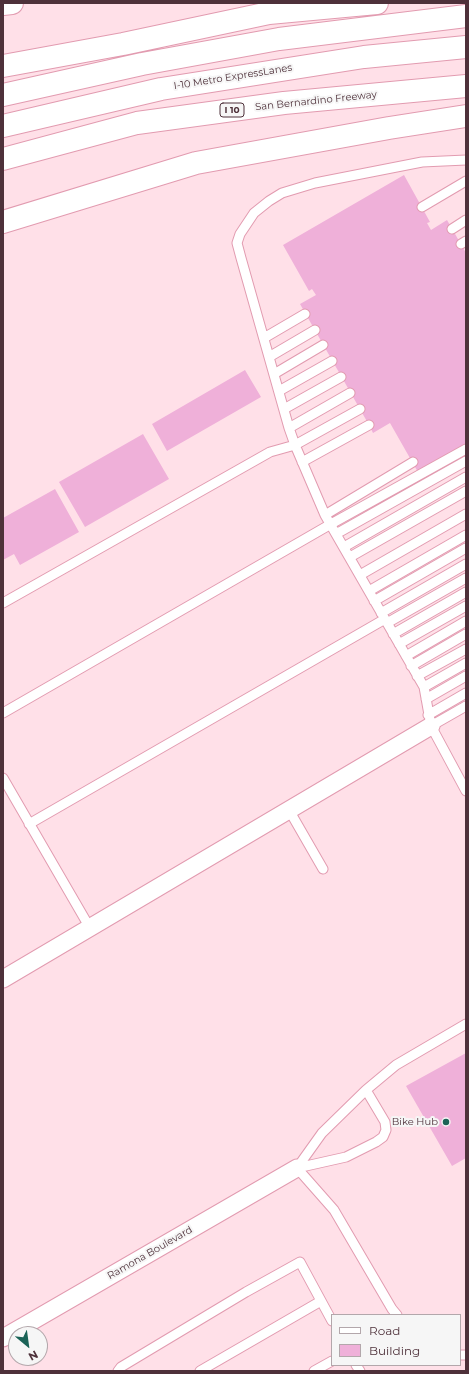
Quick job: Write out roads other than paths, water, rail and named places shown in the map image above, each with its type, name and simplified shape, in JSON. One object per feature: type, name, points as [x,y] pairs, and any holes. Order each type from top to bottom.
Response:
[{"type":"highway","points":[[3,4],[12,3]]},
{"type":"highway","points":[[3,66],[123,44],[269,13],[377,3]]},
{"type":"highway","points":[[3,95],[142,64],[279,39],[466,16]]},
{"type":"highway","name":"I-10 Metro ExpressLanes","points":[[3,126],[160,89],[364,57],[466,47]]},
{"type":"highway","name":"San Bernardino Freeway","points":[[3,159],[137,124],[284,103],[466,86]]},
{"type":"highway","points":[[3,222],[196,163],[389,128],[466,116]]},
{"type":"street","points":[[3,979],[289,810],[429,721]]},
{"type":"street","name":"Ramona Boulevard","points":[[3,1338],[297,1168]]},
{"type":"lane","points":[[466,160],[422,162],[315,183],[282,193],[268,201],[254,213],[240,234],[237,243],[289,428],[302,462],[325,515],[424,687],[429,721],[466,791]]},
{"type":"lane","points":[[422,206],[466,181]]},
{"type":"lane","points":[[452,229],[466,220]]},
{"type":"lane","points":[[264,338],[305,314]]},
{"type":"lane","points":[[269,357],[315,330]]},
{"type":"lane","points":[[274,374],[323,345]]},
{"type":"lane","points":[[279,391],[332,361]]},
{"type":"lane","points":[[284,409],[341,377]]},
{"type":"lane","points":[[289,428],[350,393]]},
{"type":"lane","points":[[3,603],[257,459],[270,452],[295,445],[360,409]]},
{"type":"lane","points":[[302,462],[369,425]]},
{"type":"lane","points":[[3,713],[331,524],[466,449]]},
{"type":"lane","points":[[336,534],[466,461]]},
{"type":"lane","points":[[325,515],[413,462]]},
{"type":"lane","points":[[344,547],[466,477]]},
{"type":"lane","points":[[350,557],[466,490]]},
{"type":"lane","points":[[360,574],[466,514]]},
{"type":"lane","points":[[368,591],[466,535]]},
{"type":"lane","points":[[374,601],[466,548]]},
{"type":"lane","points":[[29,824],[384,618],[466,564]]},
{"type":"lane","points":[[384,618],[466,578]]},
{"type":"lane","points":[[393,634],[466,592]]},
{"type":"lane","points":[[399,644],[466,606]]},
{"type":"lane","points":[[406,656],[466,621]]},
{"type":"lane","points":[[411,666],[466,634]]},
{"type":"lane","points":[[417,676],[466,649]]},
{"type":"lane","points":[[424,687],[466,663]]},
{"type":"lane","points":[[426,699],[466,676]]},
{"type":"lane","points":[[429,721],[466,693]]},
{"type":"lane","points":[[429,721],[466,706]]},
{"type":"lane","points":[[3,778],[90,928]]},
{"type":"lane","points":[[289,810],[323,869]]},
{"type":"lane","points":[[297,1168],[322,1132],[366,1090],[396,1065],[466,1024]]},
{"type":"lane","points":[[297,1168],[346,1157],[376,1142],[383,1136],[386,1130],[385,1122],[366,1090]]},
{"type":"lane","points":[[297,1168],[334,1210],[396,1314]]},
{"type":"lane","points":[[118,1371],[121,1367],[134,1359],[246,1292],[300,1262],[331,1319]]},
{"type":"lane","points":[[200,1371],[321,1301]]},
{"type":"lane","points":[[314,1371],[331,1362]]},
{"type":"place","name":"Bike Hub","points":[[446,1122]]}]
